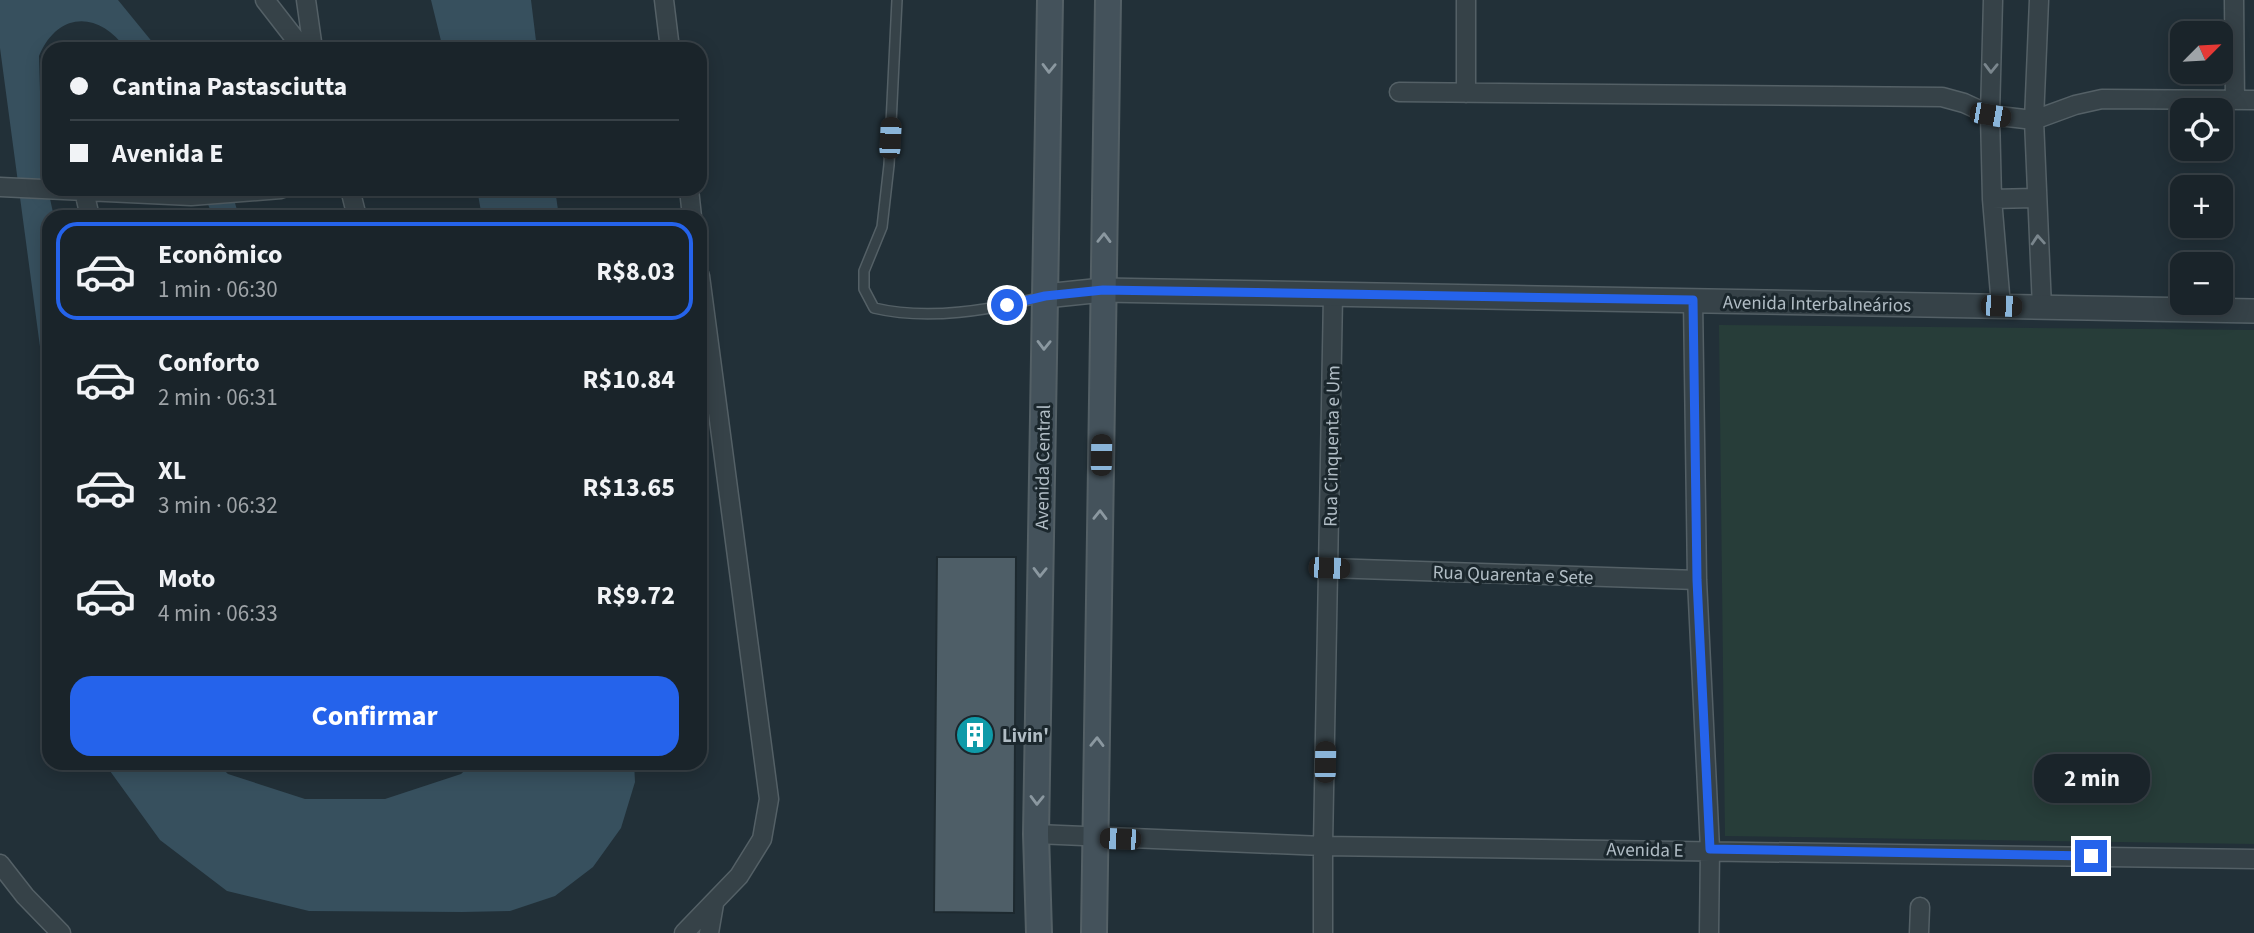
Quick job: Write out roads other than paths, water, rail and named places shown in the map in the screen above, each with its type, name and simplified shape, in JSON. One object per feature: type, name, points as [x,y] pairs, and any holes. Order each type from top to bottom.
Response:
[{"type":"main road","name":"Avenida Central","points":[[1039,933],[1036,834],[1050,0]]},
{"type":"main road","points":[[1094,933],[1108,0]]},
{"type":"street","points":[[265,0],[298,42]]},
{"type":"street","points":[[306,0],[312,42]]},
{"type":"street","points":[[664,0],[669,42]]},
{"type":"street","points":[[1465,93],[1466,0]]},
{"type":"street","points":[[1993,0],[1990,115],[1992,199],[2001,306]]},
{"type":"street","points":[[2039,0],[2034,120],[2035,198],[2042,308]]},
{"type":"street","points":[[2234,0],[2235,100]]},
{"type":"street","points":[[1399,92],[1942,97],[1964,103],[1990,115],[2034,120],[2075,105],[2102,99],[2254,100]]},
{"type":"street","points":[[1,187],[42,189]]},
{"type":"street","points":[[1992,199],[2035,198]]},
{"type":"street","name":"Avenida Interbalneários","points":[[1045,296],[1103,290],[2254,311]]},
{"type":"street","name":"Rua Cinquenta e Um","points":[[1323,933],[1334,295]]},
{"type":"street","points":[[1693,300],[1697,580],[1710,849],[1709,933]]},
{"type":"street","points":[[684,933],[739,876],[762,839],[769,799],[707,329]]},
{"type":"street","name":"Rua Quarenta e Sete","points":[[1329,568],[1697,580]]},
{"type":"street","name":"Avenida E","points":[[1036,834],[1323,846],[1710,849],[2254,859]]},
{"type":"street","points":[[0,864],[25,896],[61,933]]},
{"type":"street","points":[[709,933],[714,904]]},
{"type":"street","points":[[1919,933],[1920,907]]},
{"type":"lane","points":[[897,0],[889,166],[882,228],[864,271],[864,289],[874,308],[895,313],[968,312],[1045,296]]},
{"type":"water","points":[[0,0],[118,0],[152,42],[120,42],[104,28],[80,21],[68,24],[46,42],[42,42],[39,56],[42,196],[49,196],[52,210],[42,210],[42,362],[0,48]]},
{"type":"water","points":[[431,0],[531,0],[536,42],[441,42]]},
{"type":"water","points":[[205,196],[233,196],[237,210],[210,210]]},
{"type":"water","points":[[478,196],[556,196],[558,210],[481,210]]},
{"type":"water","points":[[224,770],[228,774],[305,799],[385,799],[461,774],[465,770],[634,770],[635,782],[621,828],[593,867],[555,896],[510,911],[309,911],[227,891],[160,840],[110,771]]},
{"type":"place","name":"Livin'","points":[[975,735]]}]
